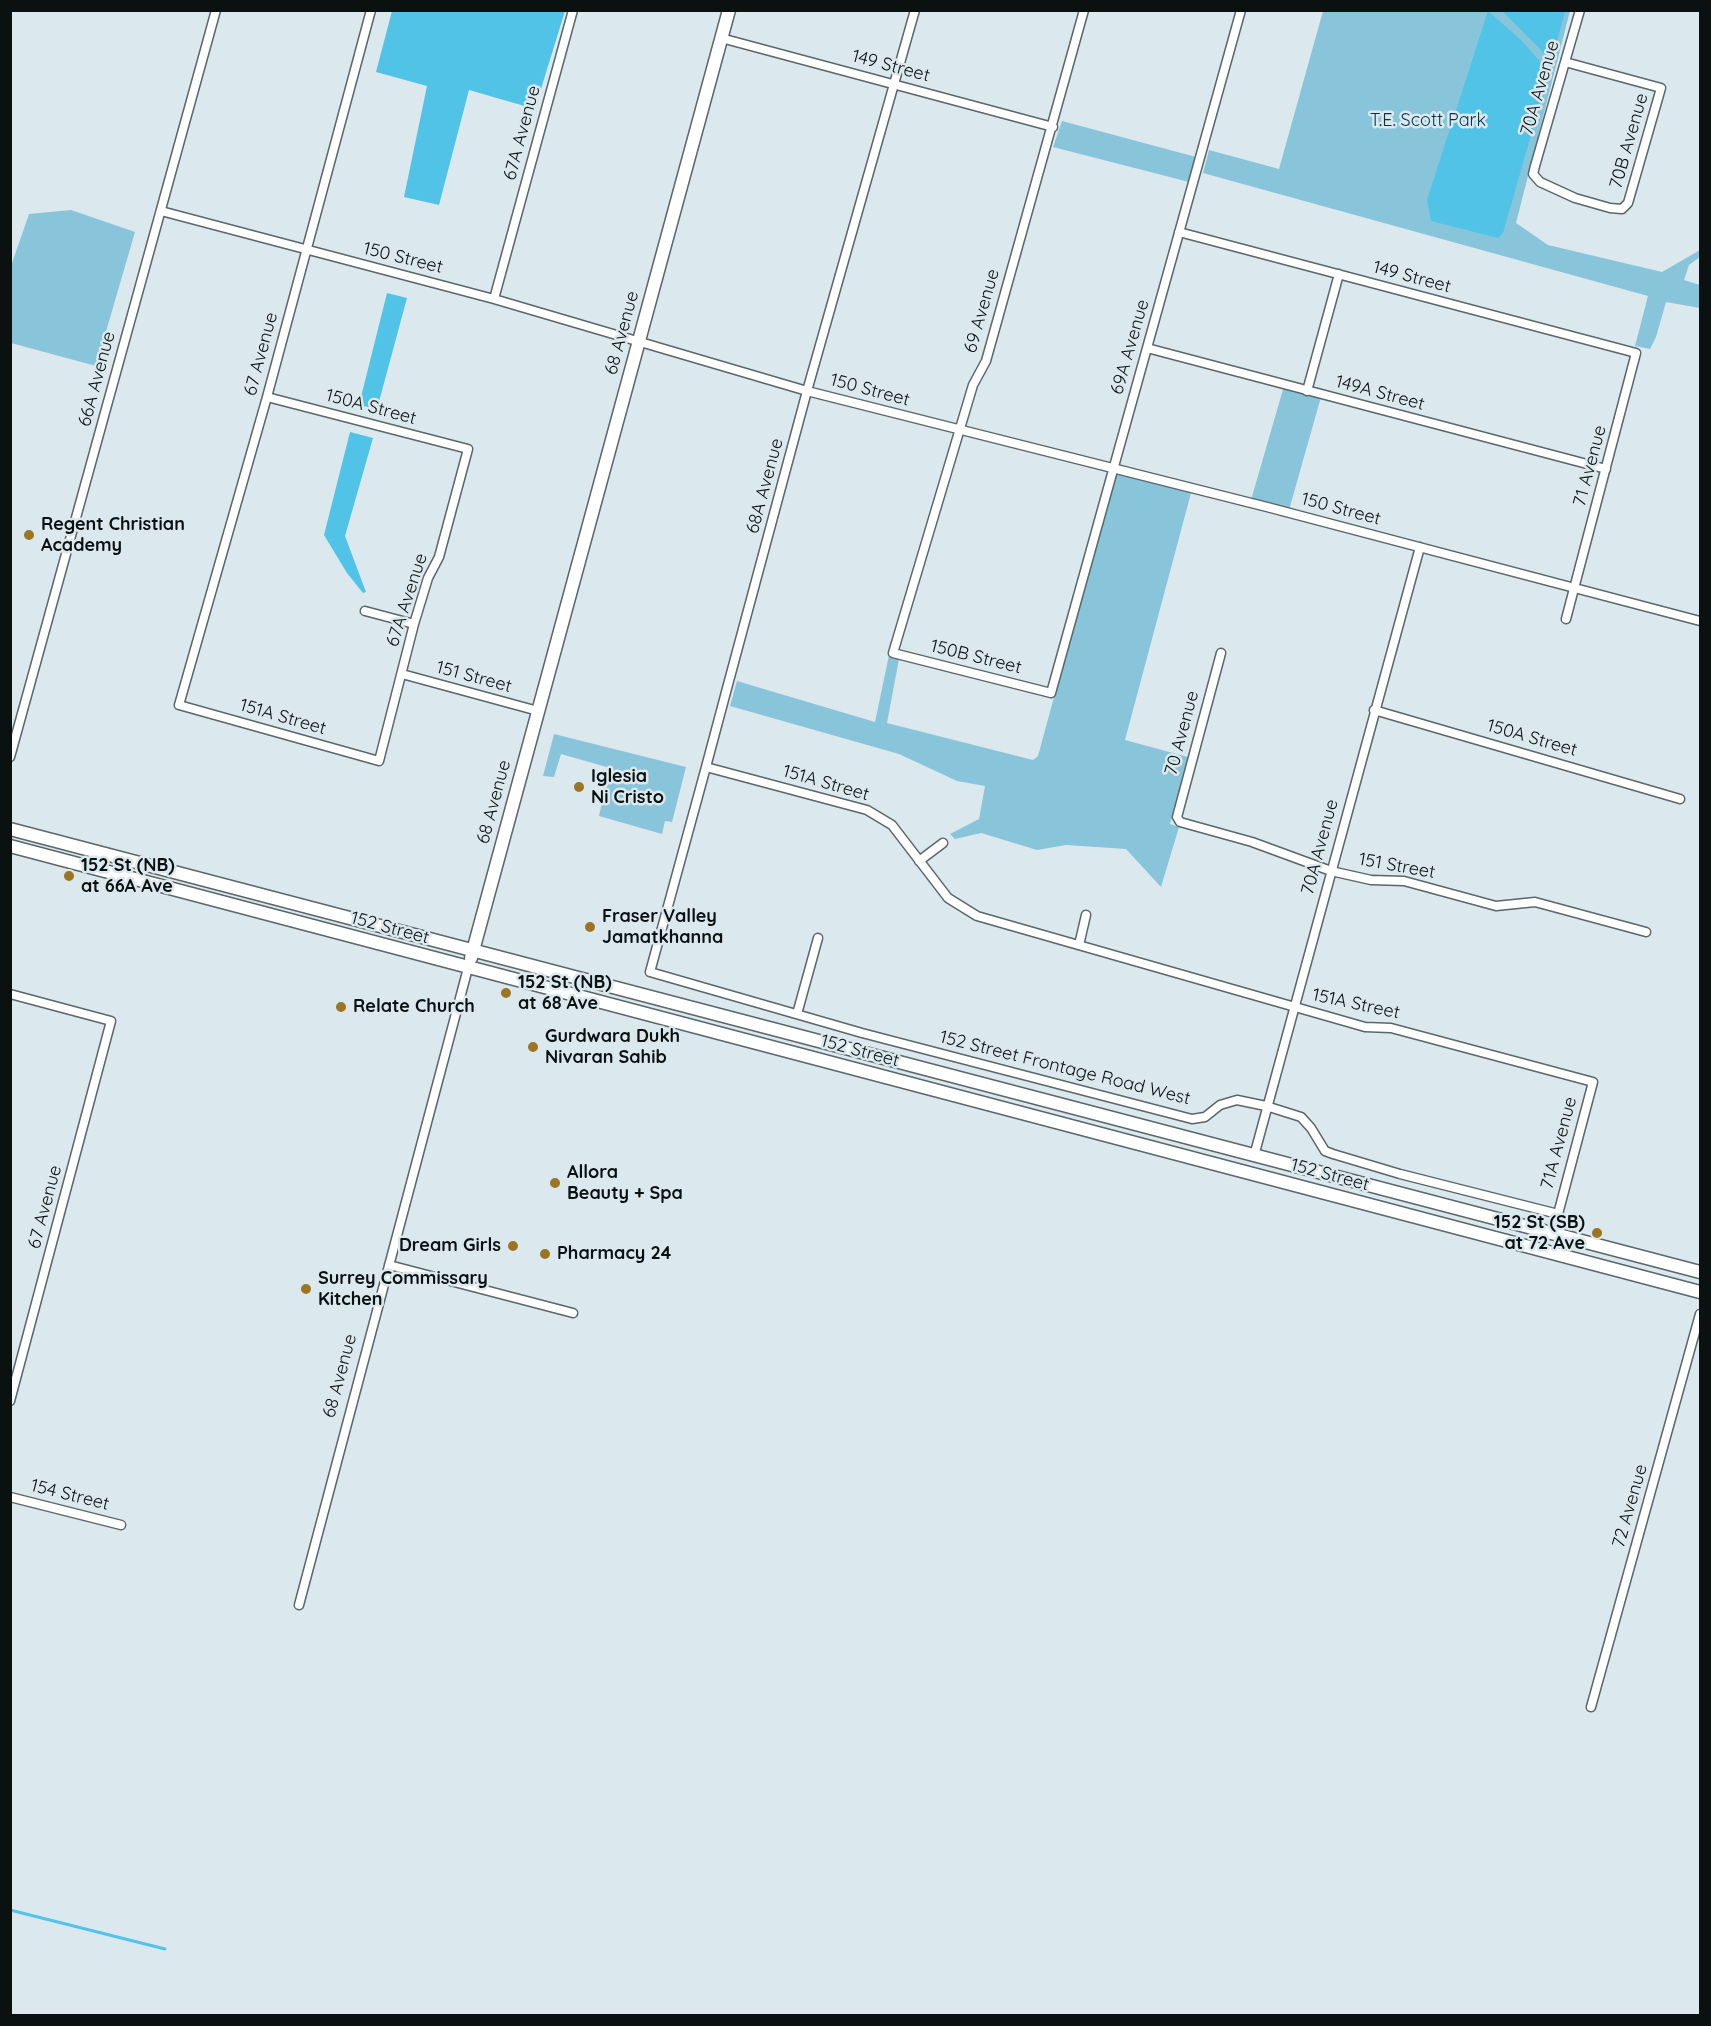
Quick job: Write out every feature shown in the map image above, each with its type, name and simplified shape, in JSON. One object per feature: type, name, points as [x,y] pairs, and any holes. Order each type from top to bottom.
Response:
[{"type":"main road","name":"68 Avenue","points":[[468,968],[729,10]]},
{"type":"main road","name":"152 Street","points":[[10,829],[1701,1272]]},
{"type":"main road","name":"152 Street","points":[[10,846],[1701,1292]]},
{"type":"main road","points":[[1171,1151],[1195,1151],[1244,1160],[1254,1156]]},
{"type":"street","name":"66A Avenue","points":[[10,757],[216,10]]},
{"type":"street","name":"67 Avenue","points":[[179,705],[267,397],[371,10]]},
{"type":"street","name":"67A Avenue","points":[[494,299],[573,10]]},
{"type":"street","name":"68A Avenue","points":[[650,972],[807,391],[915,10]]},
{"type":"street","name":"69 Avenue","points":[[892,653],[973,385],[986,362],[1084,10]]},
{"type":"street","name":"69A Avenue","points":[[1052,693],[1241,10]]},
{"type":"street","name":"70A Avenue","points":[[1580,10],[1533,174],[1540,182],[1575,198],[1610,208],[1622,209],[1628,203]]},
{"type":"street","name":"149 Street","points":[[721,38],[1053,127]]},
{"type":"street","name":"70B Avenue","points":[[1565,62],[1661,88],[1628,203]]},
{"type":"street","name":"150 Street","points":[[161,211],[494,299],[807,391],[1701,621]]},
{"type":"street","name":"149 Street","points":[[1179,232],[1636,353]]},
{"type":"street","points":[[1307,391],[1339,274]]},
{"type":"street","name":"149A Street","points":[[1147,348],[1606,469]]},
{"type":"street","name":"71 Avenue","points":[[1575,588],[1636,353]]},
{"type":"street","name":"150A Street","points":[[267,397],[468,449]]},
{"type":"street","name":"67A Avenue","points":[[379,761],[414,624],[428,578],[439,557],[468,449]]},
{"type":"street","name":"70A Avenue","points":[[1254,1156],[1420,547]]},
{"type":"street","points":[[1566,619],[1575,588]]},
{"type":"street","points":[[366,611],[414,624]]},
{"type":"street","name":"150B Street","points":[[892,653],[1052,693]]},
{"type":"street","name":"70 Avenue","points":[[1180,822],[1177,817],[1221,653]]},
{"type":"street","name":"151 Street","points":[[402,674],[538,711]]},
{"type":"street","name":"151A Street","points":[[179,705],[379,761]]},
{"type":"street","name":"150A Street","points":[[1374,710],[1680,799]]},
{"type":"street","name":"151A Street","points":[[706,767],[867,810],[891,825],[948,898],[978,916],[1365,1027],[1391,1028],[1593,1082]]},
{"type":"street","name":"151 Street","points":[[1180,822],[1252,842],[1330,871],[1371,880],[1404,881],[1496,906],[1535,902],[1646,932]]},
{"type":"street","points":[[919,861],[943,843]]},
{"type":"street","points":[[1078,945],[1086,915]]},
{"type":"street","points":[[797,1014],[818,938]]},
{"type":"street","name":"68 Avenue","points":[[298,1605],[468,968]]},
{"type":"street","name":"152 Street Frontage Road West","points":[[650,972],[797,1014],[1192,1119],[1205,1117],[1220,1105],[1237,1100],[1266,1106],[1301,1117],[1311,1128],[1325,1151],[1333,1154],[1400,1174],[1558,1214]]},
{"type":"street","name":"67 Avenue","points":[[10,994],[111,1022],[10,1401]]},
{"type":"street","name":"71A Avenue","points":[[1558,1214],[1593,1082]]},
{"type":"street","points":[[389,1265],[573,1313]]},
{"type":"street","name":"72 Avenue","points":[[1590,1707],[1701,1314]]},
{"type":"street","name":"154 Street","points":[[10,1497],[121,1525]]},
{"type":"green space","name":"T.E. Scott Park","points":[[1323,11],[1570,11],[1516,223],[1548,245],[1662,272],[1700,250],[1700,257],[1689,265],[1684,280],[1700,285],[1700,308],[1666,302],[1656,337],[1650,349],[1635,346],[1648,296],[1203,173],[1209,150],[1279,169]]},
{"type":"green space","points":[[1062,121],[1196,157],[1189,182],[1053,147]]},
{"type":"green space","points":[[71,210],[135,232],[96,366],[11,343],[11,266],[29,214]]},
{"type":"green space","points":[[1284,386],[1321,397],[1289,510],[1251,500]]},
{"type":"green space","points":[[1115,472],[1191,493],[1125,740],[1188,757],[1170,824],[1179,827],[1161,887],[1126,849],[1066,845],[1037,850],[981,833],[955,839],[950,834],[979,819],[985,786],[957,781],[899,754],[730,706],[737,681],[875,722],[889,655],[899,659],[887,723],[1033,760],[1038,756]]},
{"type":"green space","points":[[554,734],[686,767],[672,822],[665,821],[662,834],[599,816],[610,768],[561,754],[554,777],[543,776]]},
{"type":"shaded area","points":[[392,11],[565,11],[540,92],[530,94],[528,107],[469,90],[439,205],[404,197],[427,86],[376,72]]},
{"type":"shaded area","points":[[1488,11],[1521,40],[1549,72],[1503,233],[1498,238],[1431,221],[1427,200]]},
{"type":"shaded area","points":[[1502,11],[1565,11],[1552,61]]},
{"type":"shaded area","points":[[387,293],[407,298],[377,409],[359,405]]},
{"type":"shaded area","points":[[350,432],[373,438],[345,536],[366,592],[363,593],[347,573],[324,535]]},
{"type":"waterway","points":[[10,1910],[165,1949]]},
{"type":"place","name":"Regent Christian Academy","points":[[29,535]]},
{"type":"place","name":"Iglesia Ni Cristo","points":[[579,787]]},
{"type":"place","name":"152 St (NB) at 66A Ave","points":[[69,876]]},
{"type":"place","name":"Fraser Valley Jamatkhanna","points":[[590,927]]},
{"type":"place","name":"152 St (NB) at 68 Ave","points":[[506,993]]},
{"type":"place","name":"Relate Church","points":[[341,1007]]},
{"type":"place","name":"Gurdwara Dukh Nivaran Sahib","points":[[533,1047]]},
{"type":"place","name":"Allora Beauty + Spa","points":[[555,1183]]},
{"type":"place","name":"152 St (SB) at 72 Ave","points":[[1597,1233]]},
{"type":"place","name":"Dream Girls","points":[[513,1246]]},
{"type":"place","name":"Pharmacy 24","points":[[545,1254]]},
{"type":"place","name":"Surrey Commissary Kitchen","points":[[306,1289]]}]
